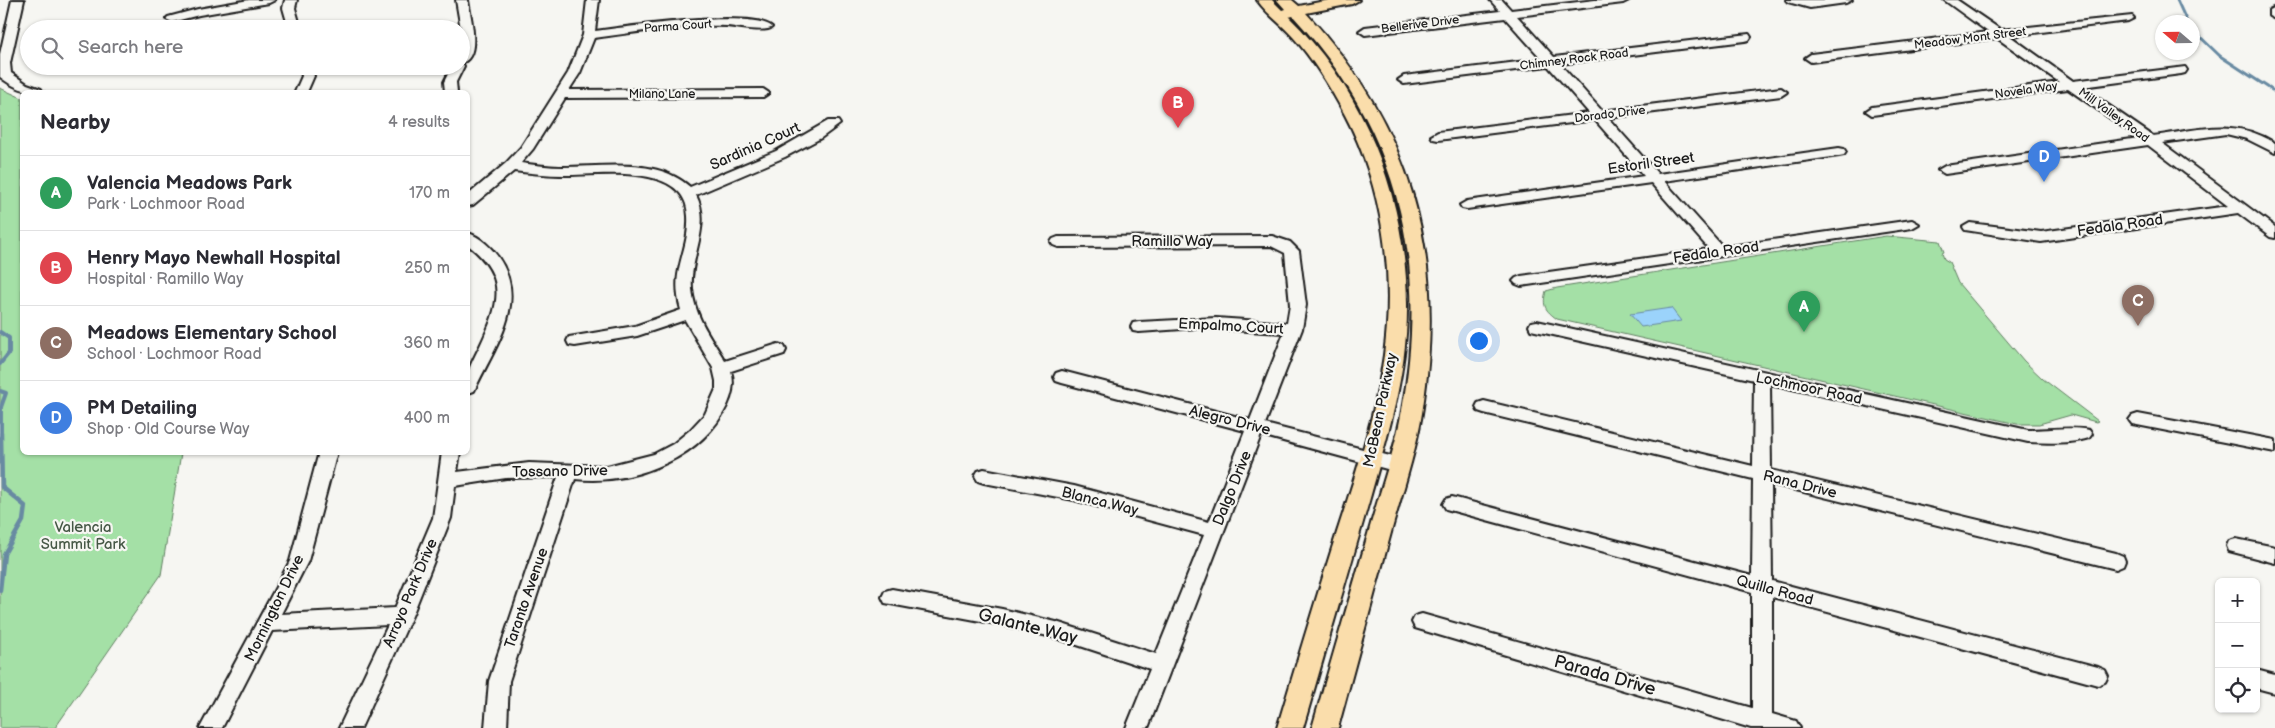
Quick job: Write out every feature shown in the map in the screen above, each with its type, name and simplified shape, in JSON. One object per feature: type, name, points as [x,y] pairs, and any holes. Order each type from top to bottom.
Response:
[{"type":"main road","points":[[1285,5],[1352,0]]},
{"type":"main road","name":"McBean Parkway","points":[[1285,5],[1318,61],[1343,96],[1372,154],[1388,216],[1394,252],[1396,289],[1394,353],[1371,457],[1290,728]]},
{"type":"main road","name":"McBean Parkway","points":[[1285,5],[1342,64],[1363,94],[1382,128],[1399,171],[1411,212],[1418,249],[1422,297],[1420,351],[1413,408],[1325,728]]},
{"type":"main road","points":[[1372,154],[1389,161],[1399,171]]},
{"type":"street","points":[[18,0],[2,75],[31,90]]},
{"type":"street","points":[[172,19],[198,12],[269,0]]},
{"type":"street","points":[[291,0],[289,8],[292,20]]},
{"type":"street","points":[[462,0],[465,20]]},
{"type":"street","points":[[470,200],[510,166],[526,149],[560,94],[583,53],[589,35],[593,0]]},
{"type":"street","points":[[1496,0],[1719,251]]},
{"type":"street","name":"Bellerive Drive","points":[[1365,30],[1624,0]]},
{"type":"street","points":[[1795,1],[1810,5],[1846,0]]},
{"type":"street","name":"Mill Valley Road","points":[[1950,0],[2151,141],[2275,234]]},
{"type":"street","points":[[2275,10],[2275,16]]},
{"type":"street","name":"Meadow Mont Street","points":[[1811,58],[2128,18]]},
{"type":"street","name":"Parma Court","points":[[589,35],[730,22],[766,27]]},
{"type":"street","name":"Chimney Rock Road","points":[[1404,80],[1745,38]]},
{"type":"street","name":"Novela Way","points":[[1872,110],[2181,70]]},
{"type":"street","points":[[302,90],[308,75]]},
{"type":"street","points":[[451,90],[450,82],[454,75]]},
{"type":"street","name":"Dorado Drive","points":[[1438,136],[1781,92]]},
{"type":"street","name":"Milano Lane","points":[[560,94],[763,93]]},
{"type":"street","name":"Sardinia Court","points":[[688,193],[768,160],[810,140],[833,124]]},
{"type":"street","points":[[1945,170],[2226,130],[2241,131],[2257,137],[2275,149]]},
{"type":"street","name":"Estoril Street","points":[[1467,205],[1839,152]]},
{"type":"street","points":[[510,166],[553,171],[619,170],[651,173],[672,181],[688,193],[697,214],[684,282],[690,313],[702,340],[723,368],[778,350]]},
{"type":"street","name":"Fedala Road","points":[[1970,227],[2041,237],[2241,208]]},
{"type":"street","name":"Fedala Road","points":[[1521,281],[1912,224]]},
{"type":"street","points":[[470,239],[482,246],[495,261],[504,285],[504,308],[498,326],[470,383]]},
{"type":"street","name":"Ramillo Way","points":[[1058,242],[1272,240],[1285,245]]},
{"type":"street","name":"Dalgo Drive","points":[[1137,728],[1294,329],[1298,305],[1292,250],[1285,245]]},
{"type":"street","points":[[575,341],[637,331],[690,313]]},
{"type":"street","name":"Empalmo Court","points":[[1138,327],[1169,323],[1224,322],[1294,329]]},
{"type":"street","name":"Lochmoor Road","points":[[1537,326],[1762,378],[2028,436],[2049,437],[2083,434]]},
{"type":"street","name":"Tossano Drive","points":[[447,481],[504,472],[543,470],[600,473],[634,468],[669,455],[698,434],[718,408],[724,388],[723,368]]},
{"type":"street","name":"Alegro Drive","points":[[1062,377],[1398,465]]},
{"type":"street","points":[[1762,378],[1762,724]]},
{"type":"street","name":"Rana Drive","points":[[1484,406],[2116,560]]},
{"type":"street","points":[[2138,420],[2275,446]]},
{"type":"street","name":"Mornington Drive","points":[[211,728],[299,562],[327,455]]},
{"type":"street","name":"Arroyo Park Drive","points":[[350,728],[402,616],[442,518],[451,455]]},
{"type":"street","name":"Taranto Avenue","points":[[496,728],[499,681],[569,471]]},
{"type":"street","name":"Blanca Way","points":[[984,476],[1074,493],[1215,531]]},
{"type":"street","name":"Quilla Road","points":[[1452,504],[2098,676]]},
{"type":"street","points":[[2236,546],[2275,555]]},
{"type":"street","name":"Galante Way","points":[[892,597],[1002,617],[1047,628],[1161,664]]},
{"type":"street","points":[[268,623],[402,616]]},
{"type":"street","name":"Parada Drive","points":[[1422,622],[1762,724],[1789,728]]},
{"type":"street","points":[[2260,680],[2275,684]]},
{"type":"green space","name":"Valencia Summit Park","points":[[0,88],[20,97],[20,455],[181,455],[161,575],[55,728],[0,728]]},
{"type":"green space","points":[[1886,236],[1940,241],[1944,252],[1942,253],[1944,259],[1949,262],[1958,283],[2024,361],[2043,379],[2098,421],[2071,415],[2039,424],[2017,424],[1557,319],[1545,307],[1546,291],[1557,288]]},
{"type":"water","points":[[1671,308],[1681,321],[1641,327],[1630,314]]},
{"type":"waterway","points":[[2177,0],[2184,15]]},
{"type":"waterway","points":[[2200,37],[2220,56],[2275,92]]},
{"type":"waterway","points":[[0,332],[9,338],[9,353],[0,364]]},
{"type":"waterway","points":[[0,391],[6,393],[1,407],[1,433]]},
{"type":"waterway","points":[[0,590],[4,554],[23,521],[25,506],[2,487],[1,433]]},
{"type":"place","name":"Henry Mayo Newhall Hospital","points":[[1178,128]]},
{"type":"place","name":"PM Detailing","points":[[2044,182]]},
{"type":"place","name":"Meadows Elementary School","points":[[2138,326]]},
{"type":"place","name":"Valencia Meadows Park","points":[[1804,332]]}]
